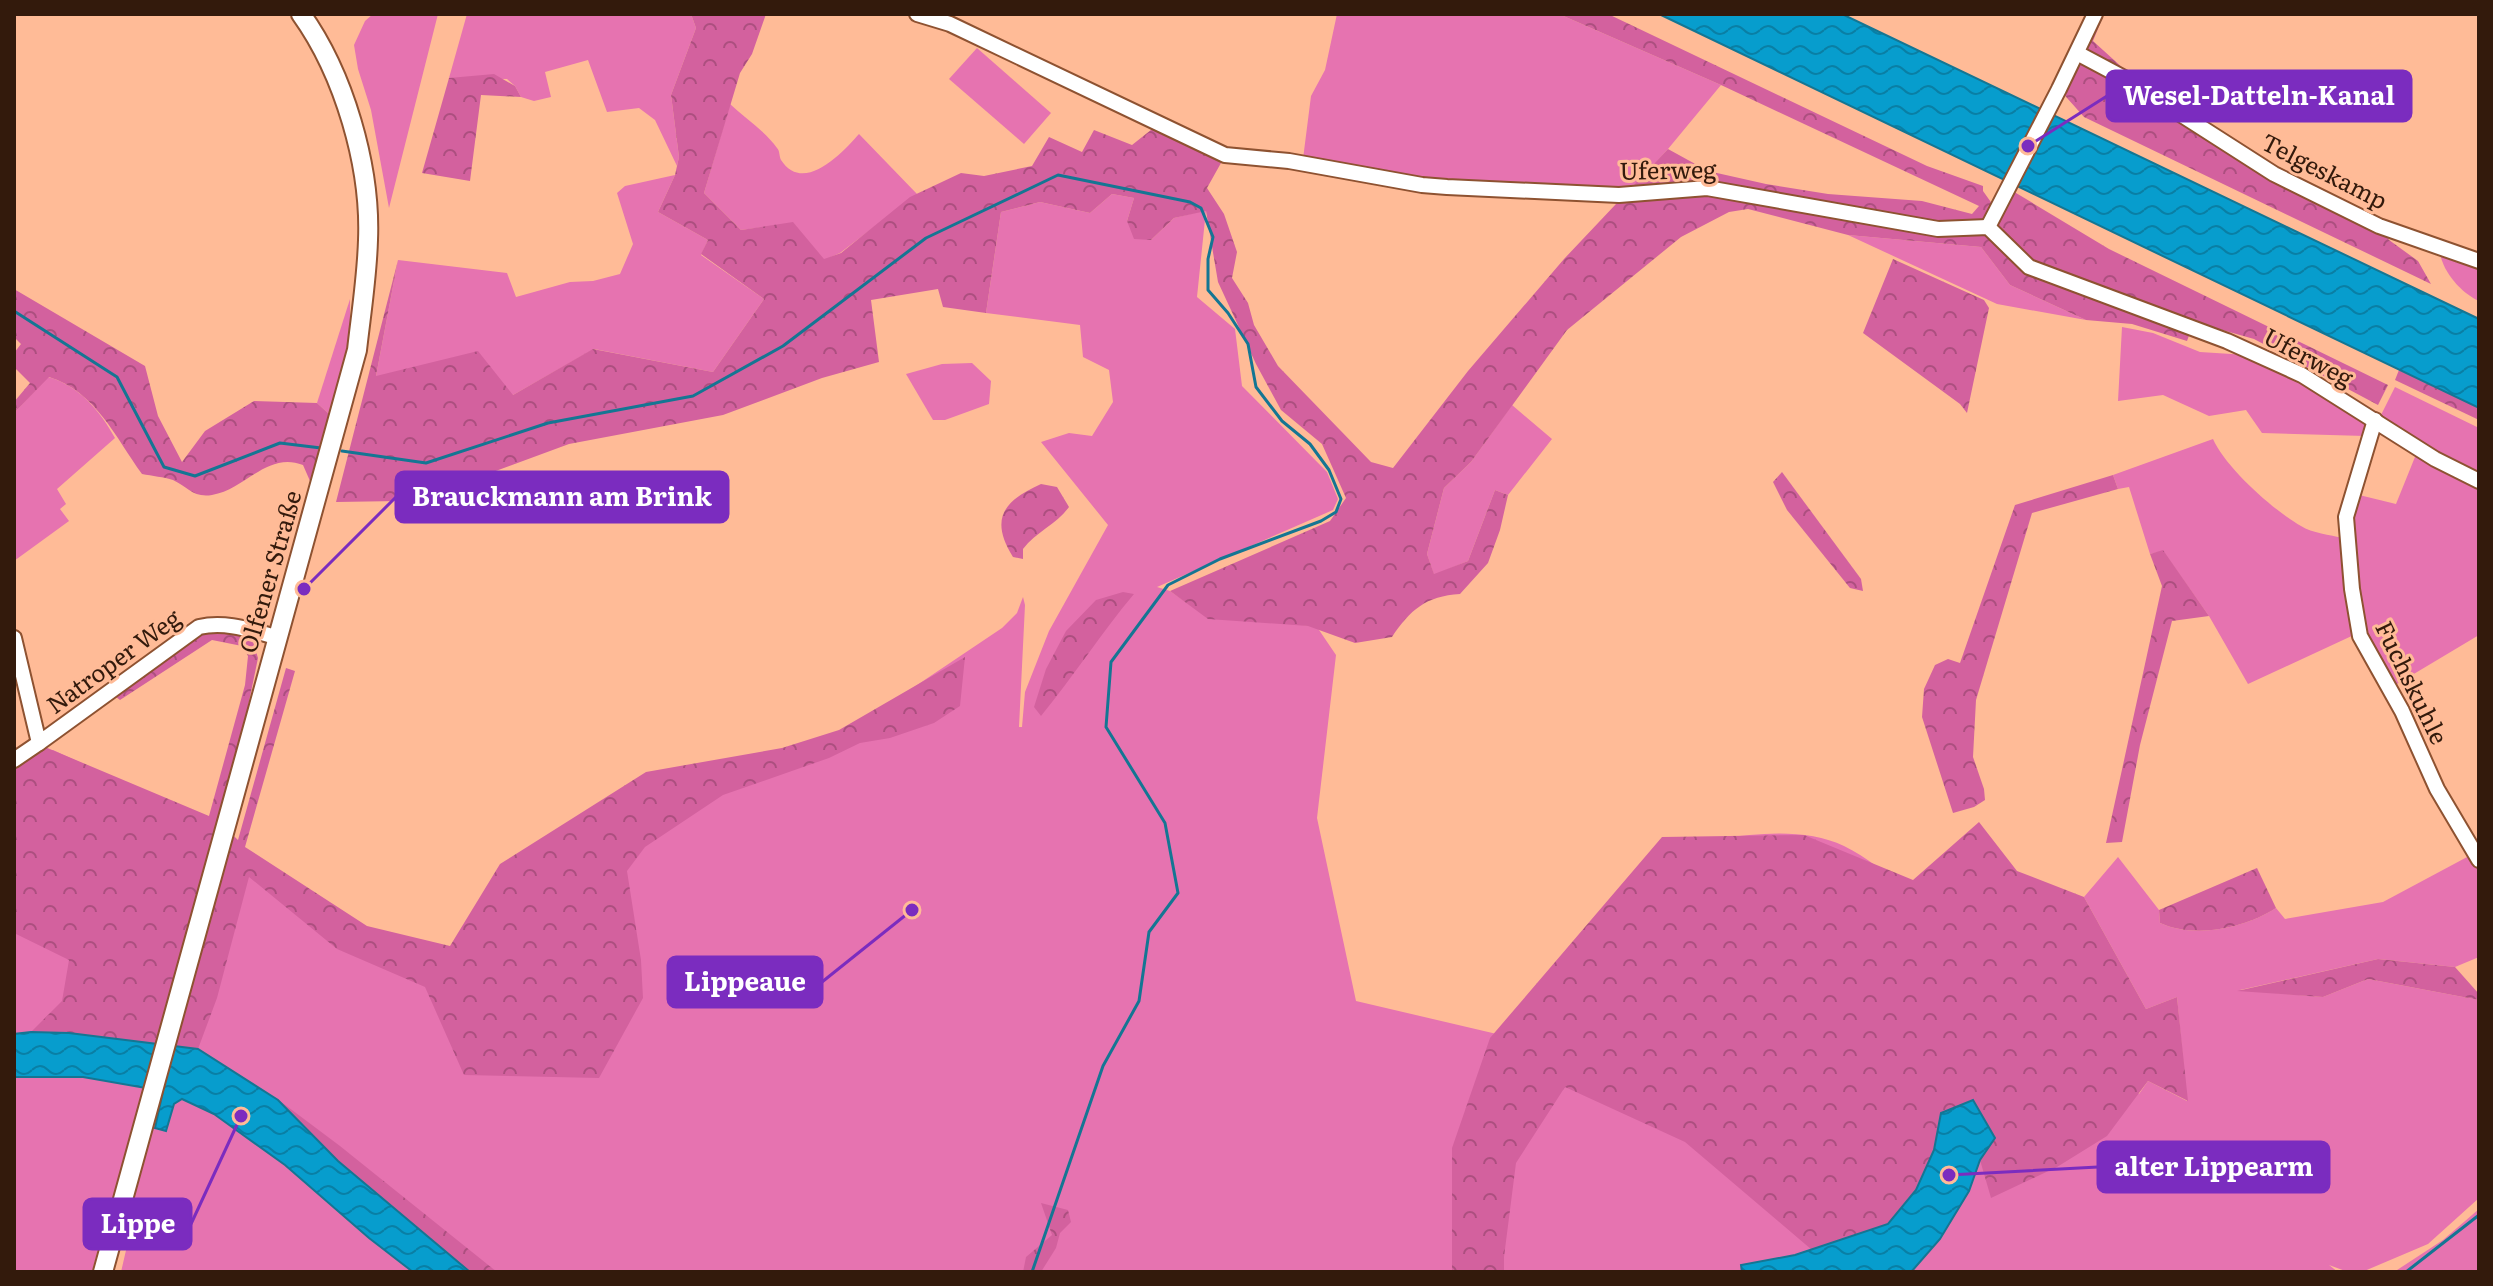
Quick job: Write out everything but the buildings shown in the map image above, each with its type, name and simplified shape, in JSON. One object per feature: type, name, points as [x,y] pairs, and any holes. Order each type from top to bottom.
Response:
[{"type":"main road","name":"Olfener Straße","points":[[103,1272],[276,637],[351,377],[359,335],[368,237],[364,183],[339,83],[308,16]]},
{"type":"street","name":"Uferweg","points":[[917,14],[950,24],[1225,155],[1289,161],[1447,187],[1619,195],[1707,188],[1938,229],[1988,227],[2029,267],[2227,341],[2302,375],[2435,459],[2479,481]]},
{"type":"street","points":[[1988,227],[2095,14]]},
{"type":"street","name":"Telgeskamp","points":[[2077,53],[2124,78],[2274,174],[2379,226],[2479,261]]},
{"type":"street","name":"Fuchskuhle","points":[[2375,420],[2346,517],[2352,589],[2360,636],[2402,711],[2437,789],[2479,860]]},
{"type":"street","name":"Natroper Weg","points":[[14,638],[39,743],[199,627],[230,625],[276,637]]},
{"type":"street","points":[[14,760],[39,743]]},
{"type":"shaded area","points":[[373,14],[438,14],[389,208],[371,110],[354,45],[365,21]]},
{"type":"shaded area","points":[[467,14],[691,14],[696,28],[671,95],[679,157],[677,166],[655,120],[639,108],[607,112],[588,60],[545,72],[551,97],[534,101],[521,97],[507,79],[449,78]]},
{"type":"shaded area","points":[[1337,14],[1559,14],[1721,85],[1629,191],[1420,182],[1303,159],[1311,96],[1325,70]]},
{"type":"shaded area","points":[[977,48],[1051,113],[1024,144],[949,79]]},
{"type":"shaded area","points":[[730,104],[772,142],[790,170],[812,172],[823,167],[859,134],[917,194],[840,253],[824,260],[793,223],[741,230],[704,193]]},
{"type":"shaded area","points":[[675,175],[658,212],[708,240],[701,255],[764,299],[713,372],[594,349],[513,395],[376,376],[398,260],[507,273],[516,297],[570,282],[593,281],[620,274],[633,244],[617,193],[625,186]]},
{"type":"shaded area","points":[[1112,194],[1134,198],[1127,221],[1151,240],[1174,218],[1206,210],[1197,297],[1235,329],[1242,386],[1327,472],[1338,499],[1333,510],[1157,587],[1170,591],[1197,610],[1317,627],[1336,655],[1317,818],[1356,1001],[1501,1035],[1664,846],[1756,834],[1802,835],[1844,846],[1884,872],[2139,1094],[2148,1081],[2187,1101],[2177,997],[2146,1009],[2084,897],[2118,857],[2159,910],[2160,923],[2174,928],[2204,931],[2235,926],[2276,908],[2285,919],[2383,902],[2469,856],[2479,872],[2479,957],[2455,967],[2378,959],[2240,990],[2323,997],[2368,979],[2479,1000],[2479,1198],[2428,1244],[2362,1272],[2348,1272],[2329,1265],[2338,1272],[121,1272],[127,1246],[102,1234],[92,1272],[14,1272],[14,771],[44,750],[53,750],[210,822],[248,873],[444,962],[787,752],[865,720],[1002,628],[1017,613],[1023,597],[1019,727],[1022,727],[1025,692],[1049,631],[1108,525],[1041,442],[1069,433],[1092,436],[1113,402],[1109,370],[1083,357],[1080,325],[986,313],[1001,212],[1040,202],[1090,213]]},
{"type":"shaded area","points":[[1848,235],[1981,247],[2010,285],[2086,320],[1997,304]]},
{"type":"shaded area","points":[[2440,253],[2479,267],[2479,301],[2454,281]]},
{"type":"shaded area","points":[[350,299],[350,343],[329,414],[317,403]]},
{"type":"shaded area","points":[[2122,327],[2153,333],[2200,352],[2247,355],[2300,377],[2369,423],[2365,436],[2262,433],[2246,410],[2209,416],[2163,395],[2118,401]]},
{"type":"shaded area","points":[[972,363],[991,381],[989,404],[945,420],[933,420],[906,374],[942,364]]},
{"type":"shaded area","points":[[48,377],[70,387],[88,401],[115,438],[57,489],[66,504],[60,509],[69,521],[14,561],[14,413]]},
{"type":"shaded area","points":[[2395,387],[2479,428],[2479,476],[2434,453],[2380,417]]},
{"type":"shaded area","points":[[1512,405],[1552,439],[1508,495],[1495,490],[1468,561],[1434,575],[1427,554],[1444,488],[1471,462]]},
{"type":"shaded area","points":[[2213,439],[2228,463],[2277,510],[2305,528],[2343,538],[2356,634],[2248,684],[2209,616],[2163,551],[2150,554],[2129,487],[2118,489],[2113,475]]},
{"type":"shaded area","points":[[2417,452],[2479,485],[2479,635],[2392,687],[2363,635],[2350,543],[2355,494],[2396,504]]},
{"type":"shaded area","points":[[2479,1209],[2479,1272],[2394,1272],[2443,1240]]},
{"type":"green space","points":[[691,14],[766,14],[752,54],[740,73],[704,193],[741,230],[793,222],[824,259],[841,253],[910,197],[961,173],[984,176],[1032,166],[1049,137],[1082,152],[1094,130],[1132,145],[1156,126],[1221,163],[1207,188],[1224,214],[1237,252],[1232,278],[1248,303],[1254,325],[1278,366],[1371,462],[1393,468],[1468,371],[1564,259],[1668,149],[1708,171],[1766,184],[1828,194],[1922,201],[1972,214],[1979,206],[1721,85],[1559,14],[1608,14],[1927,166],[1983,186],[1993,205],[1988,234],[2011,190],[2109,249],[2388,385],[2378,405],[2254,339],[2194,322],[2187,341],[2132,324],[2086,320],[2010,285],[1981,247],[1848,235],[1748,209],[1729,212],[1681,237],[1567,330],[1471,462],[1444,488],[1427,554],[1434,574],[1468,561],[1495,490],[1508,495],[1488,563],[1460,594],[1428,601],[1412,612],[1392,637],[1355,643],[1308,626],[1208,619],[1170,591],[1330,521],[1346,498],[1322,444],[1281,410],[1256,364],[1218,282],[1206,211],[1174,218],[1151,240],[1134,239],[1127,221],[1134,198],[1112,194],[1090,213],[1040,202],[1001,212],[986,313],[943,307],[938,289],[871,300],[879,362],[822,378],[723,415],[569,444],[433,494],[399,501],[336,502],[398,260],[376,376],[478,351],[513,395],[593,349],[713,372],[764,299],[701,254],[708,240],[658,212],[675,175],[679,157],[671,95],[696,28]]},
{"type":"green space","points":[[2095,14],[2104,14],[2093,41],[2146,89],[2259,156],[2274,175],[2379,226],[2389,240],[2418,261],[2431,284],[2084,117],[2059,89]]},
{"type":"green space","points":[[494,74],[515,86],[521,97],[481,95],[470,181],[422,173],[449,78]]},
{"type":"green space","points":[[1893,259],[1984,300],[1989,308],[1967,413],[1960,404],[1863,333]]},
{"type":"green space","points":[[14,289],[145,366],[158,416],[182,462],[205,431],[254,401],[317,403],[329,414],[310,481],[303,465],[278,463],[224,492],[205,496],[173,480],[142,474],[92,404],[65,384],[49,377],[14,413],[14,402],[30,383],[14,367],[14,353],[21,344],[14,337]]},
{"type":"green space","points":[[2399,370],[2479,408],[2479,420],[2395,380]]},
{"type":"green space","points":[[1782,472],[1861,579],[1863,591],[1850,588],[1787,510],[1773,482]]},
{"type":"green space","points":[[2113,475],[2118,489],[2032,513],[1976,700],[1973,757],[1985,800],[1953,813],[1922,717],[1924,689],[1935,665],[1948,659],[1960,663],[2015,505]]},
{"type":"green space","points":[[1041,484],[1057,487],[1069,507],[1028,543],[1023,549],[1023,559],[1013,557],[1002,532],[1004,512],[1018,497]]},
{"type":"green space","points":[[2163,550],[2209,616],[2172,621],[2140,745],[2122,842],[2106,843],[2162,586],[2150,554]]},
{"type":"green space","points":[[1123,592],[1134,594],[1041,716],[1034,707],[1046,669],[1066,631],[1096,600]]},
{"type":"green space","points":[[213,630],[251,635],[258,658],[218,821],[238,840],[286,668],[295,671],[245,847],[367,926],[450,946],[500,864],[646,772],[782,748],[839,730],[965,657],[960,706],[934,723],[890,738],[860,743],[829,758],[723,795],[645,847],[627,871],[641,960],[643,998],[599,1078],[464,1075],[425,987],[337,949],[249,877],[217,998],[198,1049],[69,1033],[31,1032],[62,1001],[69,960],[14,933],[14,769],[45,747],[209,816],[245,685],[248,656],[242,646],[212,640],[120,700],[112,694],[200,632]]},
{"type":"green space","points":[[1979,822],[2017,871],[2084,897],[2146,1009],[2177,997],[2188,1101],[2148,1081],[2107,1136],[2057,1167],[1991,1198],[1980,1160],[1995,1138],[1972,1100],[1941,1113],[1934,1150],[1916,1190],[1889,1225],[1812,1250],[1685,1142],[1565,1087],[1516,1163],[1504,1272],[1452,1272],[1452,1148],[1490,1038],[1662,837],[1804,835],[1913,880]]},
{"type":"green space","points":[[2257,868],[2276,908],[2264,915],[2235,926],[2204,931],[2174,928],[2160,923],[2159,910]]},
{"type":"green space","points":[[2378,959],[2455,967],[2479,994],[2479,1000],[2368,979],[2323,997],[2237,991]]},
{"type":"green space","points":[[276,1098],[497,1272],[470,1272],[427,1239],[338,1161]]},
{"type":"green space","points":[[1041,1203],[1068,1210],[1071,1222],[1060,1233],[1056,1248],[1041,1272],[1023,1272],[1026,1257],[1052,1235]]},
{"type":"water","points":[[1659,14],[1842,14],[2479,319],[2479,408]]},
{"type":"water","points":[[69,1033],[198,1049],[278,1100],[338,1161],[470,1272],[413,1272],[285,1165],[214,1114],[182,1099],[174,1104],[166,1131],[155,1128],[163,1091],[83,1077],[14,1077],[14,1034]]},
{"type":"water","points":[[1973,1100],[1995,1138],[1980,1160],[1969,1191],[1940,1239],[1912,1271],[1742,1272],[1741,1265],[1795,1255],[1888,1224],[1916,1190],[1934,1150],[1941,1113]]},
{"type":"waterway","points":[[342,451],[426,463],[548,423],[693,396],[783,346],[926,238],[1058,175],[1190,202],[1201,208],[1213,237],[1208,259],[1208,290],[1248,344],[1256,387],[1282,421],[1310,444],[1329,470],[1341,499],[1336,512],[1321,521],[1220,559],[1168,585],[1111,662],[1106,727],[1165,823],[1178,893],[1149,932],[1139,1001],[1103,1066],[1032,1272]]},
{"type":"waterway","points":[[14,311],[117,377],[164,467],[195,476],[280,443],[321,448]]},
{"type":"waterway","points":[[2406,1272],[2479,1215]]},
{"type":"place","name":"Wesel-Datteln-Kanal","points":[[2028,146]]},
{"type":"place","name":"Brauckmann am Brink","points":[[304,589]]},
{"type":"place","name":"Lippeaue","points":[[912,910]]},
{"type":"place","name":"Lippe","points":[[241,1116]]},
{"type":"place","name":"alter Lippearm","points":[[1949,1175]]}]
